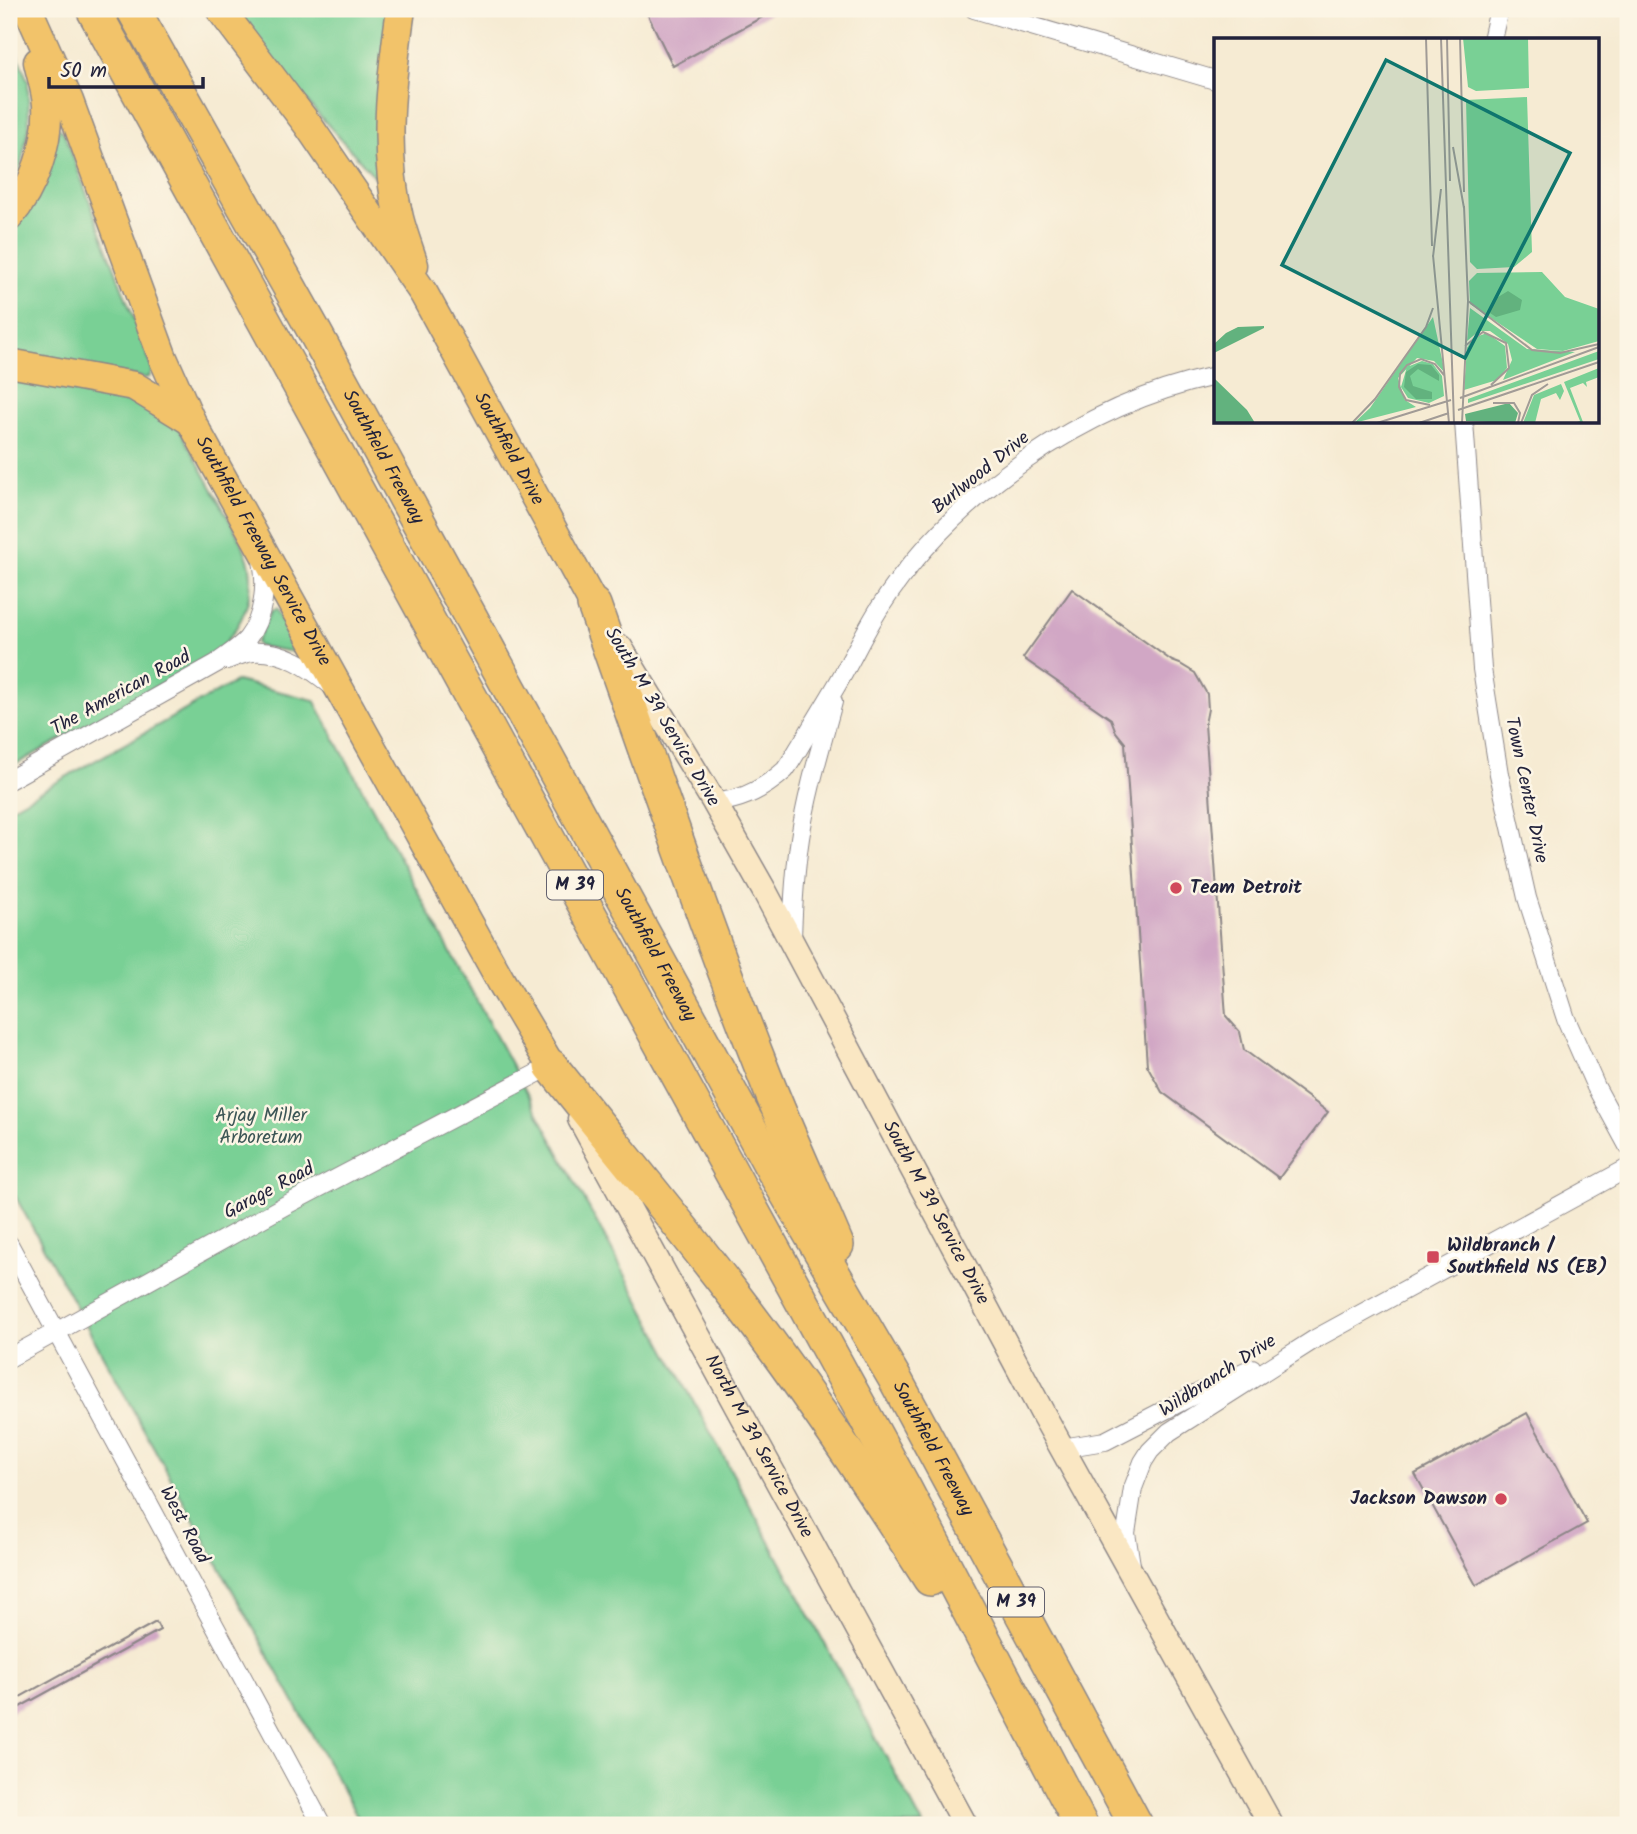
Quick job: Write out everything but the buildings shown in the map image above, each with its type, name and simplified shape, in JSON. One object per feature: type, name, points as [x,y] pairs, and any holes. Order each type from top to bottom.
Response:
[{"type":"highway","name":"Southfield Freeway","points":[[93,9],[866,1417],[1082,1825]]},
{"type":"highway","name":"Southfield Freeway","points":[[133,9],[327,353],[774,1172],[895,1380],[1136,1825]]},
{"type":"highway","points":[[594,605],[765,1078],[895,1380]]},
{"type":"highway","points":[[551,1066],[736,1298],[821,1413],[1049,1765]]},
{"type":"main road","points":[[9,217],[31,183],[42,154],[46,131],[45,88],[26,9]]},
{"type":"main road","name":"Southfield Freeway Service Drive","points":[[26,9],[69,101],[163,358],[191,421],[502,983],[551,1066]]},
{"type":"main road","points":[[220,9],[308,125],[424,294]]},
{"type":"main road","points":[[401,9],[391,86],[390,148],[399,219],[424,294]]},
{"type":"main road","name":"Southfield Drive","points":[[424,294],[594,605]]},
{"type":"main road","points":[[9,363],[134,386],[191,421]]},
{"type":"main road","name":"South M 39 Service Drive","points":[[594,605],[714,802],[792,942],[1062,1448],[1271,1825]]},
{"type":"main road","name":"North M 39 Service Drive","points":[[551,1066],[965,1825]]},
{"type":"street","points":[[974,9],[1214,80]]},
{"type":"street","points":[[1492,38],[1499,9]]},
{"type":"street","name":"Burlwood Drive","points":[[714,802],[725,802],[745,795],[776,778],[785,769],[839,682],[880,607],[908,569],[965,509],[1007,474],[1046,447],[1108,413],[1163,391],[1214,376]]},
{"type":"street","name":"Town Center Drive","points":[[1464,424],[1482,668],[1499,775],[1527,898],[1566,1019],[1596,1087],[1628,1146]]},
{"type":"street","name":"The American Road","points":[[9,780],[217,663],[247,639],[259,617],[264,598],[266,578],[258,540]]},
{"type":"street","name":"The American Road","points":[[217,663],[251,652],[273,653],[307,667],[343,695]]},
{"type":"street","name":"Burlwood Drive","points":[[792,942],[793,892],[800,836],[839,682]]},
{"type":"street","name":"Garage Road","points":[[9,1358],[286,1205],[551,1066]]},
{"type":"street","name":"Wildbranch Drive","points":[[1062,1448],[1105,1441],[1190,1397],[1315,1339],[1628,1168]]},
{"type":"street","name":"West Road","points":[[9,1244],[322,1825]]},
{"type":"street","name":"Wildbranch Drive","points":[[1132,1576],[1126,1533],[1133,1488],[1150,1451],[1170,1432],[1315,1339]]},
{"type":"green space","points":[[232,9],[393,9],[380,175],[375,177],[290,83]]},
{"type":"green space","points":[[9,35],[28,81],[29,127],[19,174],[9,192]]},
{"type":"green space","points":[[59,128],[64,133],[153,370],[149,377],[9,354],[9,232],[26,211]]},
{"type":"green space","points":[[9,376],[128,398],[178,426],[243,545],[251,581],[246,607],[235,630],[208,659],[9,768],[9,524],[15,514],[9,496]]},
{"type":"green space","points":[[276,609],[297,646],[294,652],[258,646],[256,643],[271,611]]},
{"type":"green space","name":"Arjay Miller Arboretum","points":[[237,681],[314,700],[923,1825],[362,1825],[9,1185],[9,809]]},
{"type":"place","name":"Team Detroit","points":[[1176,888]]},
{"type":"place","name":"Wildbranch / Southfield NS (EB)","points":[[1433,1257]]},
{"type":"place","name":"Jackson Dawson","points":[[1501,1499]]}]
